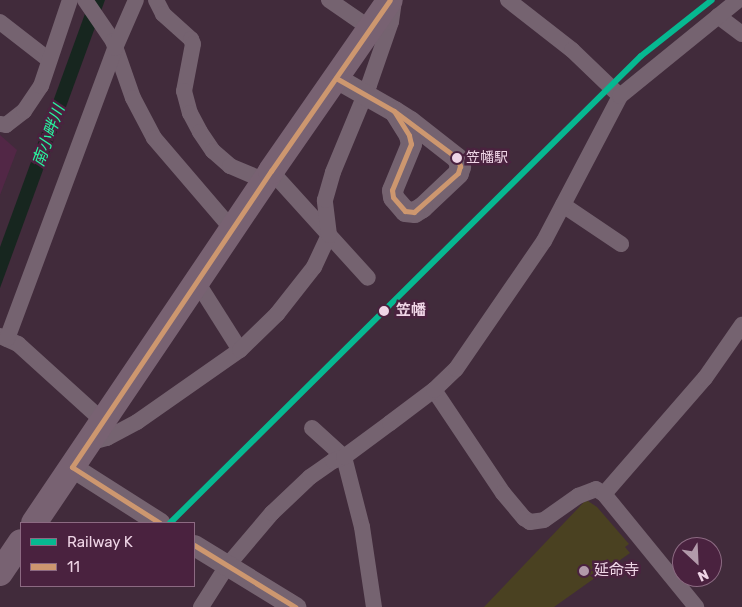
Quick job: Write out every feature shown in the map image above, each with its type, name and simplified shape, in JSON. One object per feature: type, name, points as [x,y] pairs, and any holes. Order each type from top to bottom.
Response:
[{"type":"main road","points":[[35,522],[268,176],[392,0]]},
{"type":"main road","points":[[2,566],[20,543]]},
{"type":"street","points":[[0,124],[6,125],[24,110],[41,86],[70,0]]},
{"type":"street","points":[[84,0],[114,44],[133,98],[154,138],[232,229]]},
{"type":"street","points":[[103,421],[18,344],[4,337],[114,44],[136,0]]},
{"type":"street","points":[[156,0],[163,14],[191,39],[193,44],[184,91],[190,113],[213,152],[230,166],[268,176],[329,235],[368,278]]},
{"type":"street","points":[[329,0],[371,29]]},
{"type":"street","points":[[88,443],[106,438],[137,422],[240,350],[277,314],[314,267],[329,235],[325,200],[344,142],[365,95],[391,22],[392,0]]},
{"type":"street","points":[[508,0],[572,50],[620,96]]},
{"type":"street","points":[[201,607],[227,566],[272,513],[304,483],[333,461],[344,457],[434,390],[456,369],[544,241],[620,96],[738,0]]},
{"type":"street","points":[[718,16],[742,34]]},
{"type":"street","points":[[0,22],[49,60]]},
{"type":"street","points":[[336,78],[394,111],[427,133],[453,154],[459,162],[458,173],[422,207],[414,212],[405,210],[393,197],[392,190],[411,144],[406,127],[394,111]]},
{"type":"street","points":[[563,206],[622,244]]},
{"type":"street","points":[[198,282],[240,350]]},
{"type":"street","points":[[604,494],[705,378],[742,325]]},
{"type":"street","points":[[434,390],[483,464],[524,518],[530,522],[544,520],[590,490],[596,489],[604,494],[696,607]]},
{"type":"street","points":[[312,428],[344,457],[362,527],[374,607]]},
{"type":"street","points":[[72,467],[158,522]]},
{"type":"street","points":[[195,546],[295,607]]},
{"type":"shaded area","points":[[0,135],[17,150],[0,195]]},
{"type":"shaded area","name":"延命寺","points":[[588,501],[597,507],[629,544],[625,547],[630,553],[554,607],[484,607],[584,502]]},
{"type":"water","name":"南小畔川","points":[[90,0],[105,0],[0,288],[0,247]]},
{"type":"rail line","name":"K","points":[[171,522],[641,56],[712,0]]},
{"type":"transit line","name":"11","points":[[72,467],[271,171],[390,0]]},
{"type":"transit line","name":"11","points":[[336,78],[394,111]]},
{"type":"transit line","name":"11","points":[[394,111],[457,158],[460,166],[458,173],[414,212],[405,211],[393,197],[392,190],[411,144],[409,135],[394,111]]},
{"type":"transit line","name":"11","points":[[72,467],[158,522]]},
{"type":"transit line","name":"11","points":[[195,546],[295,607]]},
{"type":"place","name":"笠幡駅","points":[[457,158]]},
{"type":"place","name":"笠幡","points":[[384,311]]},
{"type":"place","name":"延命寺","points":[[584,571]]}]
